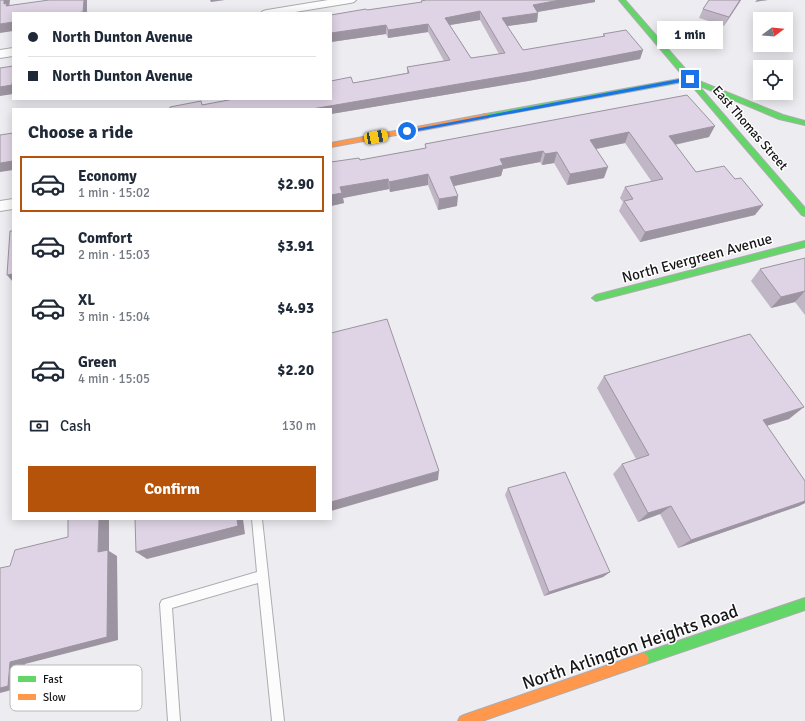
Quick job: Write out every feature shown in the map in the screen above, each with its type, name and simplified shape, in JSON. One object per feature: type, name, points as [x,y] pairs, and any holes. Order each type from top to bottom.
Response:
[{"type":"street","points":[[273,12],[350,0]]},
{"type":"street","name":"East Thomas Street","points":[[622,0],[805,213]]},
{"type":"street","points":[[0,54],[12,52]]},
{"type":"street","points":[[332,145],[690,79],[781,117],[805,124]]},
{"type":"street","points":[[0,206],[12,204]]},
{"type":"street","name":"North Evergreen Avenue","points":[[596,298],[805,244]]},
{"type":"street","name":"North Arlington Heights Road","points":[[464,721],[805,604]]},
{"type":"lane","points":[[256,520],[264,576],[278,721]]},
{"type":"lane","points":[[174,720],[166,604],[264,576]]},
{"type":"building","points":[[0,0],[4,0],[4,4],[7,3],[6,6],[49,0],[84,0],[83,12],[12,12],[12,22],[0,24]]},
{"type":"building","points":[[426,0],[560,0],[533,5],[538,13],[502,18],[523,50],[605,36],[603,34],[626,30],[643,50],[529,72],[318,108],[170,108],[201,101],[202,105],[229,100],[332,100],[332,81],[351,77],[353,83],[409,73],[407,67],[450,60],[428,24],[388,30],[386,25],[332,33],[332,15],[422,2],[421,1]],"holes":[[[480,11],[505,53],[471,58],[445,18]]]},
{"type":"building","points":[[709,0],[740,0],[729,17],[703,9]]},
{"type":"building","points":[[12,66],[12,85],[0,87],[0,68]]},
{"type":"building","points":[[687,95],[715,126],[669,136],[696,172],[724,166],[735,179],[741,178],[763,205],[645,232],[624,201],[633,199],[625,187],[663,179],[629,132],[590,140],[608,167],[570,174],[557,152],[545,154],[543,151],[500,159],[503,165],[450,177],[458,196],[439,199],[428,174],[389,182],[388,179],[340,187],[342,193],[332,195],[332,162],[359,158],[360,160],[426,148],[425,144]]},
{"type":"building","points":[[12,133],[12,161],[0,163],[0,135]]},
{"type":"building","points":[[10,231],[12,231],[12,274],[7,275]]},
{"type":"building","points":[[805,258],[805,291],[781,297],[760,269]]},
{"type":"building","points":[[387,319],[439,471],[332,502],[332,333]]},
{"type":"building","points":[[750,334],[804,407],[763,420],[805,481],[805,501],[691,540],[671,506],[648,513],[622,464],[649,455],[604,376]]},
{"type":"building","points":[[565,472],[610,572],[549,592],[508,488]]},
{"type":"building","points":[[68,520],[99,520],[98,552],[108,550],[107,637],[10,662],[8,686],[0,688],[0,568],[10,566],[15,550],[68,537]]},
{"type":"building","points":[[135,520],[237,520],[238,526],[136,552]]},
{"type":"traffic: fast","points":[[622,0],[805,213]]},
{"type":"traffic: fast","points":[[486,116],[690,79]]},
{"type":"traffic: fast","points":[[695,81],[781,117],[805,123]]},
{"type":"traffic: fast","points":[[596,298],[805,244]]},
{"type":"traffic: fast","points":[[643,659],[805,604]]},
{"type":"traffic: slow","points":[[332,145],[486,116]]},
{"type":"traffic: slow","points":[[464,721],[643,659]]},
{"type":"route","points":[[407,131],[690,79]]}]
